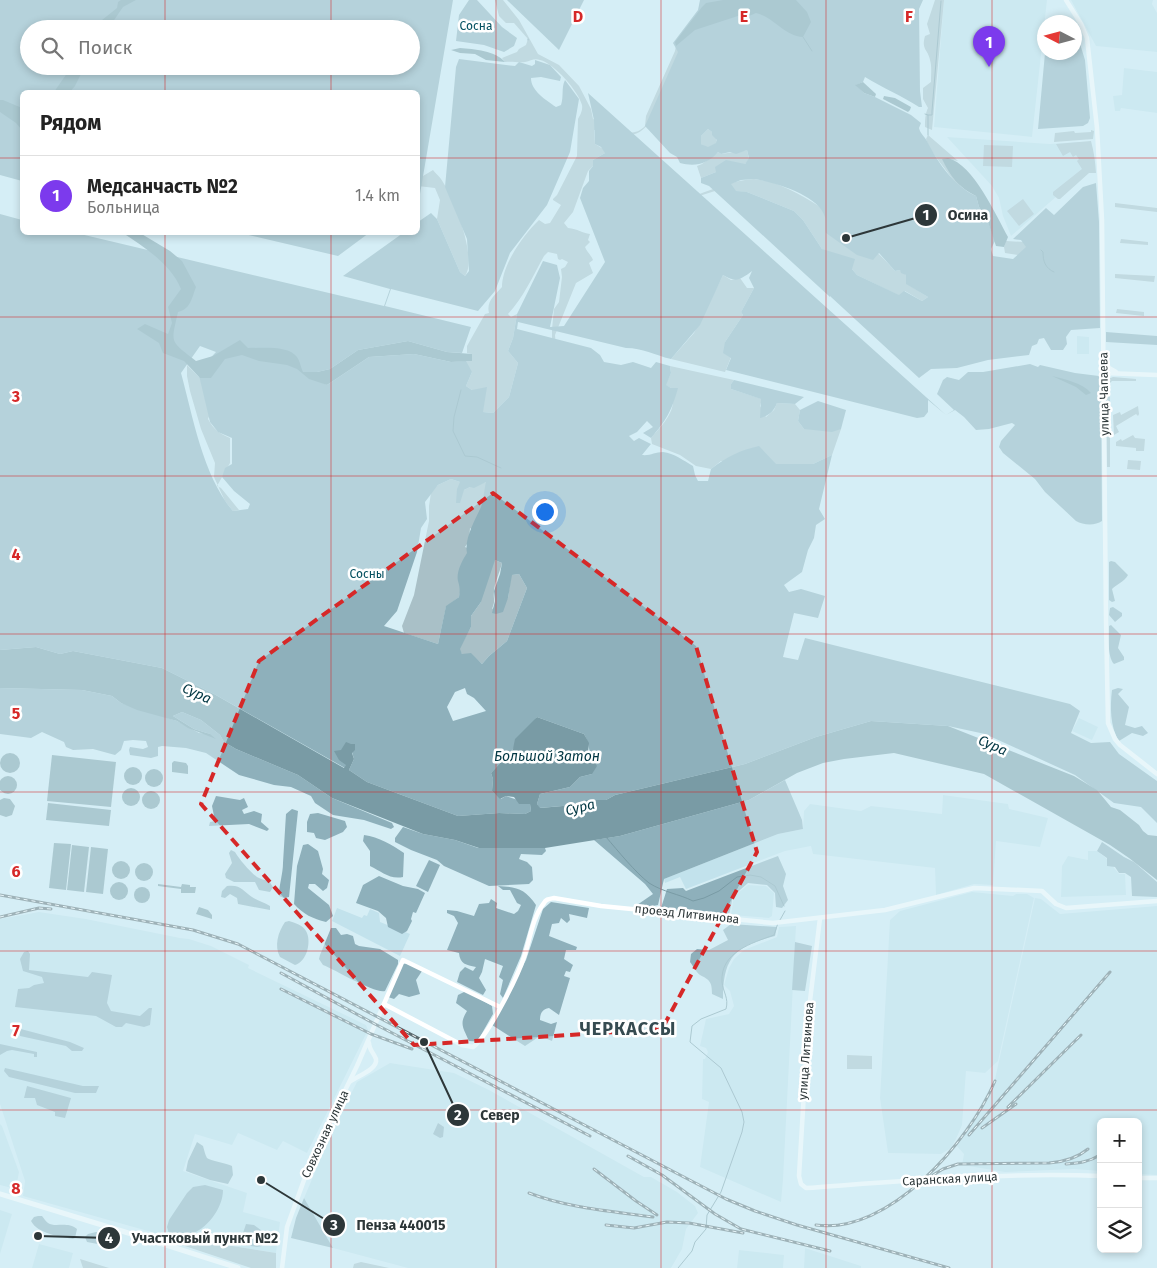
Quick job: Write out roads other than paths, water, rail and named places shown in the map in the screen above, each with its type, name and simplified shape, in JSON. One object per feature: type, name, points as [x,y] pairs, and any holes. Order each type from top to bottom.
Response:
[{"type":"main road","name":"улица Чапаева","points":[[1066,0],[1084,30],[1090,59],[1097,128],[1102,220],[1108,723],[1115,739],[1120,745],[1157,774]]},
{"type":"main road","points":[[1104,358],[1109,368],[1117,373]]},
{"type":"main road","points":[[1104,373],[1157,375]]},
{"type":"main road","name":"проезд Литвинова","points":[[500,1007],[524,959],[542,906],[546,900],[554,898],[601,906],[773,923],[885,910],[974,888],[1042,891],[1056,904],[1066,908],[1157,901]]},
{"type":"main road","name":"улица Литвинова","points":[[801,1184],[799,1176],[806,1044],[820,918]]},
{"type":"main road","name":"Совхозная улица","points":[[282,1268],[287,1227],[297,1195],[312,1158],[362,1055],[403,960],[500,1007]]},
{"type":"main road","points":[[384,1004],[462,1045],[473,1047],[482,1038],[500,1007]]},
{"type":"main road","points":[[350,1081],[374,1066],[376,1059],[369,1047],[369,1039]]},
{"type":"main road","points":[[362,1055],[367,1053],[373,1054]]},
{"type":"main road","name":"Саранская улица","points":[[801,1184],[806,1188],[985,1177],[1097,1176]]},
{"type":"main road","points":[[1142,1178],[1157,1178]]},
{"type":"main road","points":[[0,1194],[238,1268]]},
{"type":"water","points":[[121,0],[136,0],[123,7],[114,20],[102,20],[117,8],[118,2]]},
{"type":"water","points":[[723,0],[796,0],[807,12],[811,22],[803,37],[790,33],[762,15],[756,13],[749,16],[744,14],[695,30],[676,46],[675,42],[706,3]]},
{"type":"water","points":[[460,48],[490,53],[505,62],[486,60],[475,54],[451,50]]},
{"type":"water","points":[[66,75],[80,75],[72,90],[55,90]]},
{"type":"water","points":[[863,82],[876,94],[875,97],[864,93],[855,85]]},
{"type":"water","points":[[884,96],[895,98],[911,107],[910,110],[908,112],[883,99]]},
{"type":"water","points":[[0,100],[20,107],[20,128],[16,123],[0,112]]},
{"type":"water","points":[[948,158],[957,162],[966,170],[983,192],[1008,237],[1004,247],[996,246],[987,219],[979,207],[976,196],[956,181],[942,159]]},
{"type":"water","points":[[126,235],[143,235],[170,251],[182,261],[196,287],[192,299],[186,308],[178,312],[174,330],[174,341],[196,361],[213,356],[240,340],[248,348],[274,348],[293,353],[298,359],[303,372],[317,372],[330,369],[358,350],[408,341],[447,352],[472,354],[472,361],[451,362],[414,354],[369,357],[327,385],[309,379],[297,369],[287,365],[259,361],[242,355],[225,359],[211,378],[200,378],[184,361],[163,353],[159,343],[137,329],[145,324],[168,334],[172,323],[168,307],[181,289],[171,272],[148,250]]},
{"type":"water","points":[[1052,376],[1078,384],[1091,393],[1086,395],[1076,387]]},
{"type":"water","points":[[36,647],[60,654],[73,651],[162,668],[214,694],[344,768],[346,765],[339,760],[334,751],[341,750],[346,742],[355,744],[355,750],[352,753],[354,759],[349,770],[367,782],[458,816],[499,813],[525,814],[531,811],[530,804],[519,804],[514,797],[506,796],[500,799],[492,791],[493,779],[491,773],[513,749],[515,739],[537,717],[584,734],[589,743],[588,753],[597,766],[592,774],[580,777],[570,787],[540,794],[537,804],[540,808],[574,805],[586,800],[606,800],[615,795],[745,764],[816,737],[871,721],[948,726],[1074,776],[1097,790],[1111,807],[1120,810],[1148,835],[1157,836],[1157,880],[1110,845],[984,774],[894,753],[823,763],[797,773],[749,800],[620,836],[545,848],[479,848],[455,840],[423,834],[332,798],[298,775],[236,749],[224,742],[220,735],[201,720],[182,712],[173,716],[194,729],[210,734],[216,739],[188,728],[177,721],[137,710],[121,703],[112,696],[82,690],[0,688],[0,650]]},
{"type":"water","points":[[10,753],[17,756],[20,763],[17,770],[10,773],[3,770],[0,763],[3,756]]},
{"type":"water","points":[[52,755],[116,762],[111,807],[47,801]]},
{"type":"water","points":[[174,761],[186,763],[188,774],[172,772],[172,763]]},
{"type":"water","points":[[129,767],[137,767],[142,772],[140,783],[129,785],[124,780],[124,772]]},
{"type":"water","points":[[150,769],[158,769],[163,774],[161,785],[150,787],[145,782],[145,774]]},
{"type":"water","points":[[4,776],[12,776],[17,781],[15,792],[4,794],[-1,789],[-1,781]]},
{"type":"water","points":[[127,788],[135,788],[140,793],[138,804],[127,806],[122,801],[122,793]]},
{"type":"water","points":[[147,791],[155,791],[160,796],[158,807],[147,809],[142,804],[142,796]]},
{"type":"water","points":[[4,798],[10,799],[15,806],[12,815],[6,817],[0,815],[0,800]]},
{"type":"water","points":[[48,803],[111,810],[109,826],[46,820]]},
{"type":"water","points":[[54,843],[71,844],[66,890],[49,888]]},
{"type":"water","points":[[72,845],[89,847],[84,892],[67,890]]},
{"type":"water","points":[[91,847],[108,849],[103,894],[86,892]]},
{"type":"water","points":[[117,861],[125,861],[130,866],[128,877],[117,879],[112,874],[112,866]]},
{"type":"water","points":[[140,863],[148,863],[153,868],[151,879],[140,881],[135,876],[135,868]]},
{"type":"water","points":[[115,882],[123,882],[128,887],[126,898],[115,900],[110,895],[110,887]]},
{"type":"water","points":[[158,884],[181,887],[182,884],[196,887],[195,893],[181,893],[181,889],[158,886]]},
{"type":"water","points":[[142,887],[150,895],[142,903],[134,895]]},
{"type":"water","points":[[199,907],[208,910],[212,915],[212,919],[196,914]]},
{"type":"waterway","points":[[928,115],[932,115],[941,1]]},
{"type":"waterway","points":[[803,37],[812,51]]},
{"type":"waterway","points":[[925,114],[928,115],[928,135]]},
{"type":"waterway","points":[[1041,250],[1045,264],[1054,272]]},
{"type":"waterway","points":[[461,390],[454,417],[453,431],[465,456],[477,457],[501,468]]},
{"type":"waterway","points":[[606,837],[649,883],[665,891],[693,901],[719,891],[737,877],[750,875],[761,877],[775,886],[784,906]]},
{"type":"waterway","points":[[780,920],[785,911]]},
{"type":"waterway","points":[[678,1268],[706,1229],[707,1215],[721,1192],[744,1122],[742,1112],[721,1068],[690,1042],[692,1026],[701,1019],[726,1009],[726,998],[722,982],[726,963],[747,945],[774,935],[778,923]]},
{"type":"railway","points":[[0,895],[193,930],[238,944],[726,1199],[797,1225],[949,1268]]},
{"type":"railway","points":[[0,917],[39,908],[51,909]]},
{"type":"railway","points":[[969,1135],[1110,972]]},
{"type":"railway","points":[[281,973],[590,1136]]},
{"type":"railway","points":[[281,989],[371,1034],[412,1049]]},
{"type":"railway","points":[[1008,1107],[1081,1035]]},
{"type":"railway","points":[[816,1225],[844,1224],[871,1215],[898,1200],[923,1180],[966,1131],[983,1105],[995,1081]]},
{"type":"railway","points":[[982,1128],[1016,1104]]},
{"type":"railway","points":[[933,1175],[958,1164],[1059,1162],[1075,1157],[1088,1149]]},
{"type":"railway","points":[[628,1156],[662,1175],[715,1214],[741,1229],[830,1251]]},
{"type":"railway","points":[[1066,1164],[1084,1162],[1097,1156]]},
{"type":"railway","points":[[594,1169],[657,1215]]},
{"type":"railway","points":[[529,1193],[574,1206],[653,1217]]},
{"type":"railway","points":[[606,1225],[634,1228],[667,1222],[689,1223],[743,1233]]},
{"type":"place","name":"Медсанчасть №2","points":[[989,67]]},
{"type":"place","name":"Осина","points":[[846,238]]},
{"type":"place","name":"Север","points":[[424,1042]]},
{"type":"place","name":"Пенза 440015","points":[[261,1180]]},
{"type":"place","name":"Участковый пункт №2","points":[[38,1236]]},
{"type":"district","name":"ЧЕРКАССЫ","points":[[628,1029]]},
{"type":"park label","name":"Сосна","points":[[476,26]]},
{"type":"park label","name":"Сосны","points":[[367,574]]},
{"type":"water label","name":"Сура","points":[[197,693]]},
{"type":"water label","name":"Сура","points":[[993,745]]},
{"type":"water label","name":"Большой Затон","points":[[547,756]]},
{"type":"water label","name":"Сура","points":[[580,807]]}]
